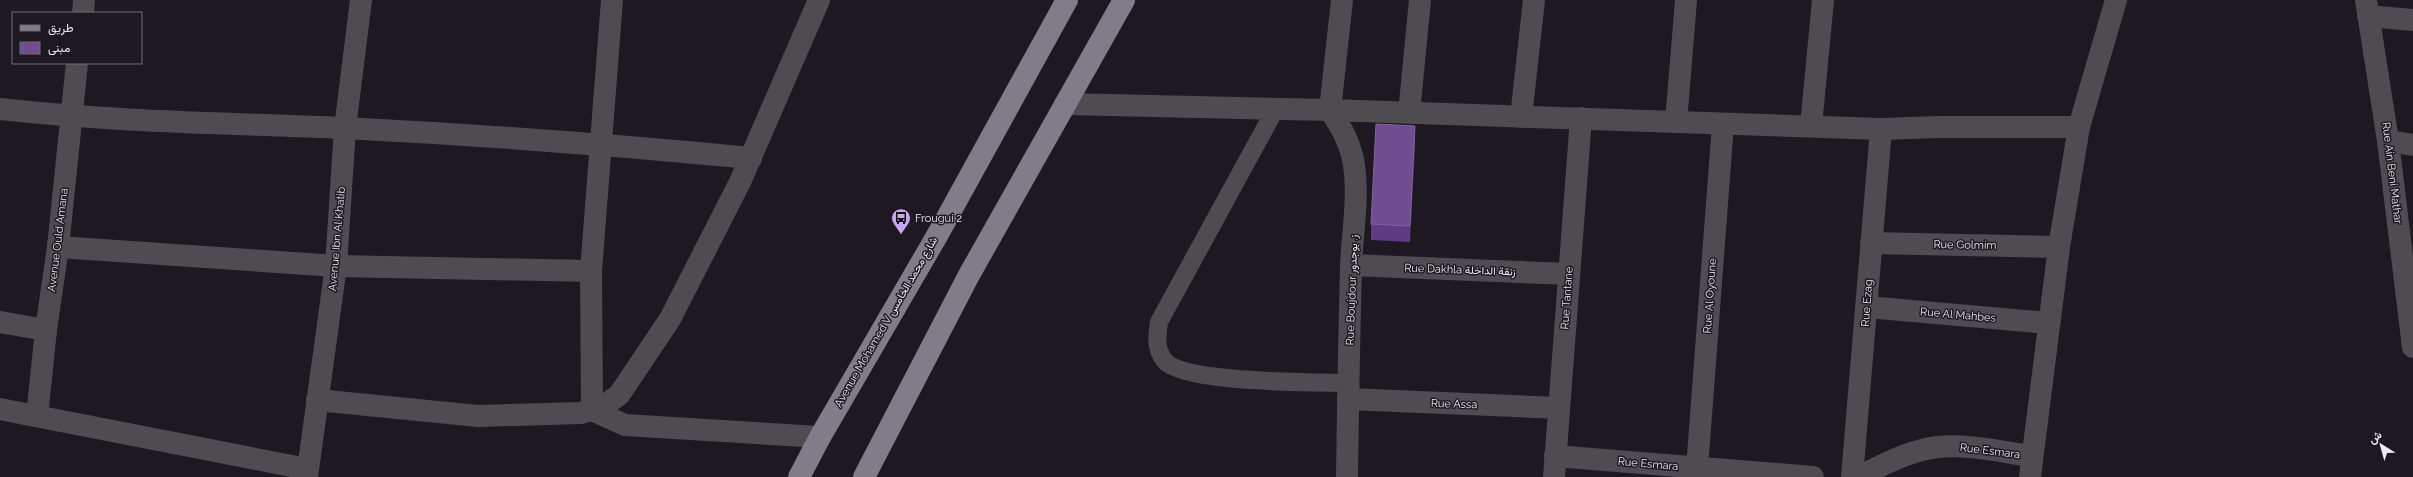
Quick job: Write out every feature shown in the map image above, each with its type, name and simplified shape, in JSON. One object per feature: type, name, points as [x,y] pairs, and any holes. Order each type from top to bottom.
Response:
[{"type":"main road","name":"Avenue Mohamed V شارع محمد الخامس","points":[[799,477],[820,437],[938,234],[1067,0]]},
{"type":"main road","points":[[864,477],[969,275],[1124,0]]},
{"type":"street","points":[[83,12],[84,0]]},
{"type":"street","name":"Avenue Ibn Al Khatib","points":[[307,473],[336,266],[345,128],[361,0]]},
{"type":"street","points":[[592,410],[591,271],[612,0]]},
{"type":"street","points":[[317,400],[478,416],[581,413],[605,405],[619,395],[670,319],[751,158],[819,0]]},
{"type":"street","points":[[1330,110],[1342,0]]},
{"type":"street","points":[[1409,113],[1420,0]]},
{"type":"street","points":[[1521,116],[1534,0]]},
{"type":"street","points":[[1676,122],[1686,0]]},
{"type":"street","points":[[1811,126],[1823,0]]},
{"type":"street","points":[[2031,467],[2048,323],[2079,127],[2116,0]]},
{"type":"street","points":[[2367,8],[2413,20]]},
{"type":"street","name":"Rue Ain Beni Mathar","points":[[2367,8],[2388,141],[2413,347]]},
{"type":"street","name":"Avenue Ould Amana","points":[[37,416],[46,330],[58,246],[77,64]]},
{"type":"street","points":[[1065,104],[1276,108],[1881,129],[1939,127],[2079,127]]},
{"type":"street","points":[[0,109],[71,117],[345,128],[602,144],[751,158]]},
{"type":"street","name":"Rue Boujdour ز. بوجدور","points":[[1330,110],[1344,131],[1354,164],[1357,201],[1351,265],[1347,477]]},
{"type":"street","name":"Rue Tantane","points":[[1555,467],[1581,118]]},
{"type":"street","name":"Rue Al Oyoune","points":[[1697,468],[1723,124]]},
{"type":"street","name":"Rue Ezag","points":[[1852,477],[1881,129]]},
{"type":"street","points":[[2388,141],[2413,145]]},
{"type":"street","name":"Rue Golmim","points":[[1871,243],[2059,247]]},
{"type":"street","points":[[58,246],[336,266],[591,271]]},
{"type":"street","name":"Rue Dakhla زنقة الداخلة","points":[[1351,265],[1569,274]]},
{"type":"street","name":"Rue Al Mahbes","points":[[1867,307],[2048,323]]},
{"type":"street","points":[[0,322],[46,330]]},
{"type":"street","name":"Rue Assa","points":[[1348,391],[1559,408]]},
{"type":"street","points":[[0,409],[307,473]]},
{"type":"street","points":[[592,410],[625,424],[820,437]]},
{"type":"street","name":"Rue Esmara","points":[[1858,477],[1913,453],[1937,447],[1966,446],[2031,467]]},
{"type":"street","name":"Rue Esmara","points":[[1555,467],[1697,468],[1813,477]]},
{"type":"lane","points":[[1276,108],[1159,322],[1156,342],[1164,360],[1179,370],[1220,378],[1348,391]]},
{"type":"building","points":[[1376,124],[1415,126],[1410,226],[1371,224]]},
{"type":"place","name":"Frougui 2","points":[[901,235]]}]
